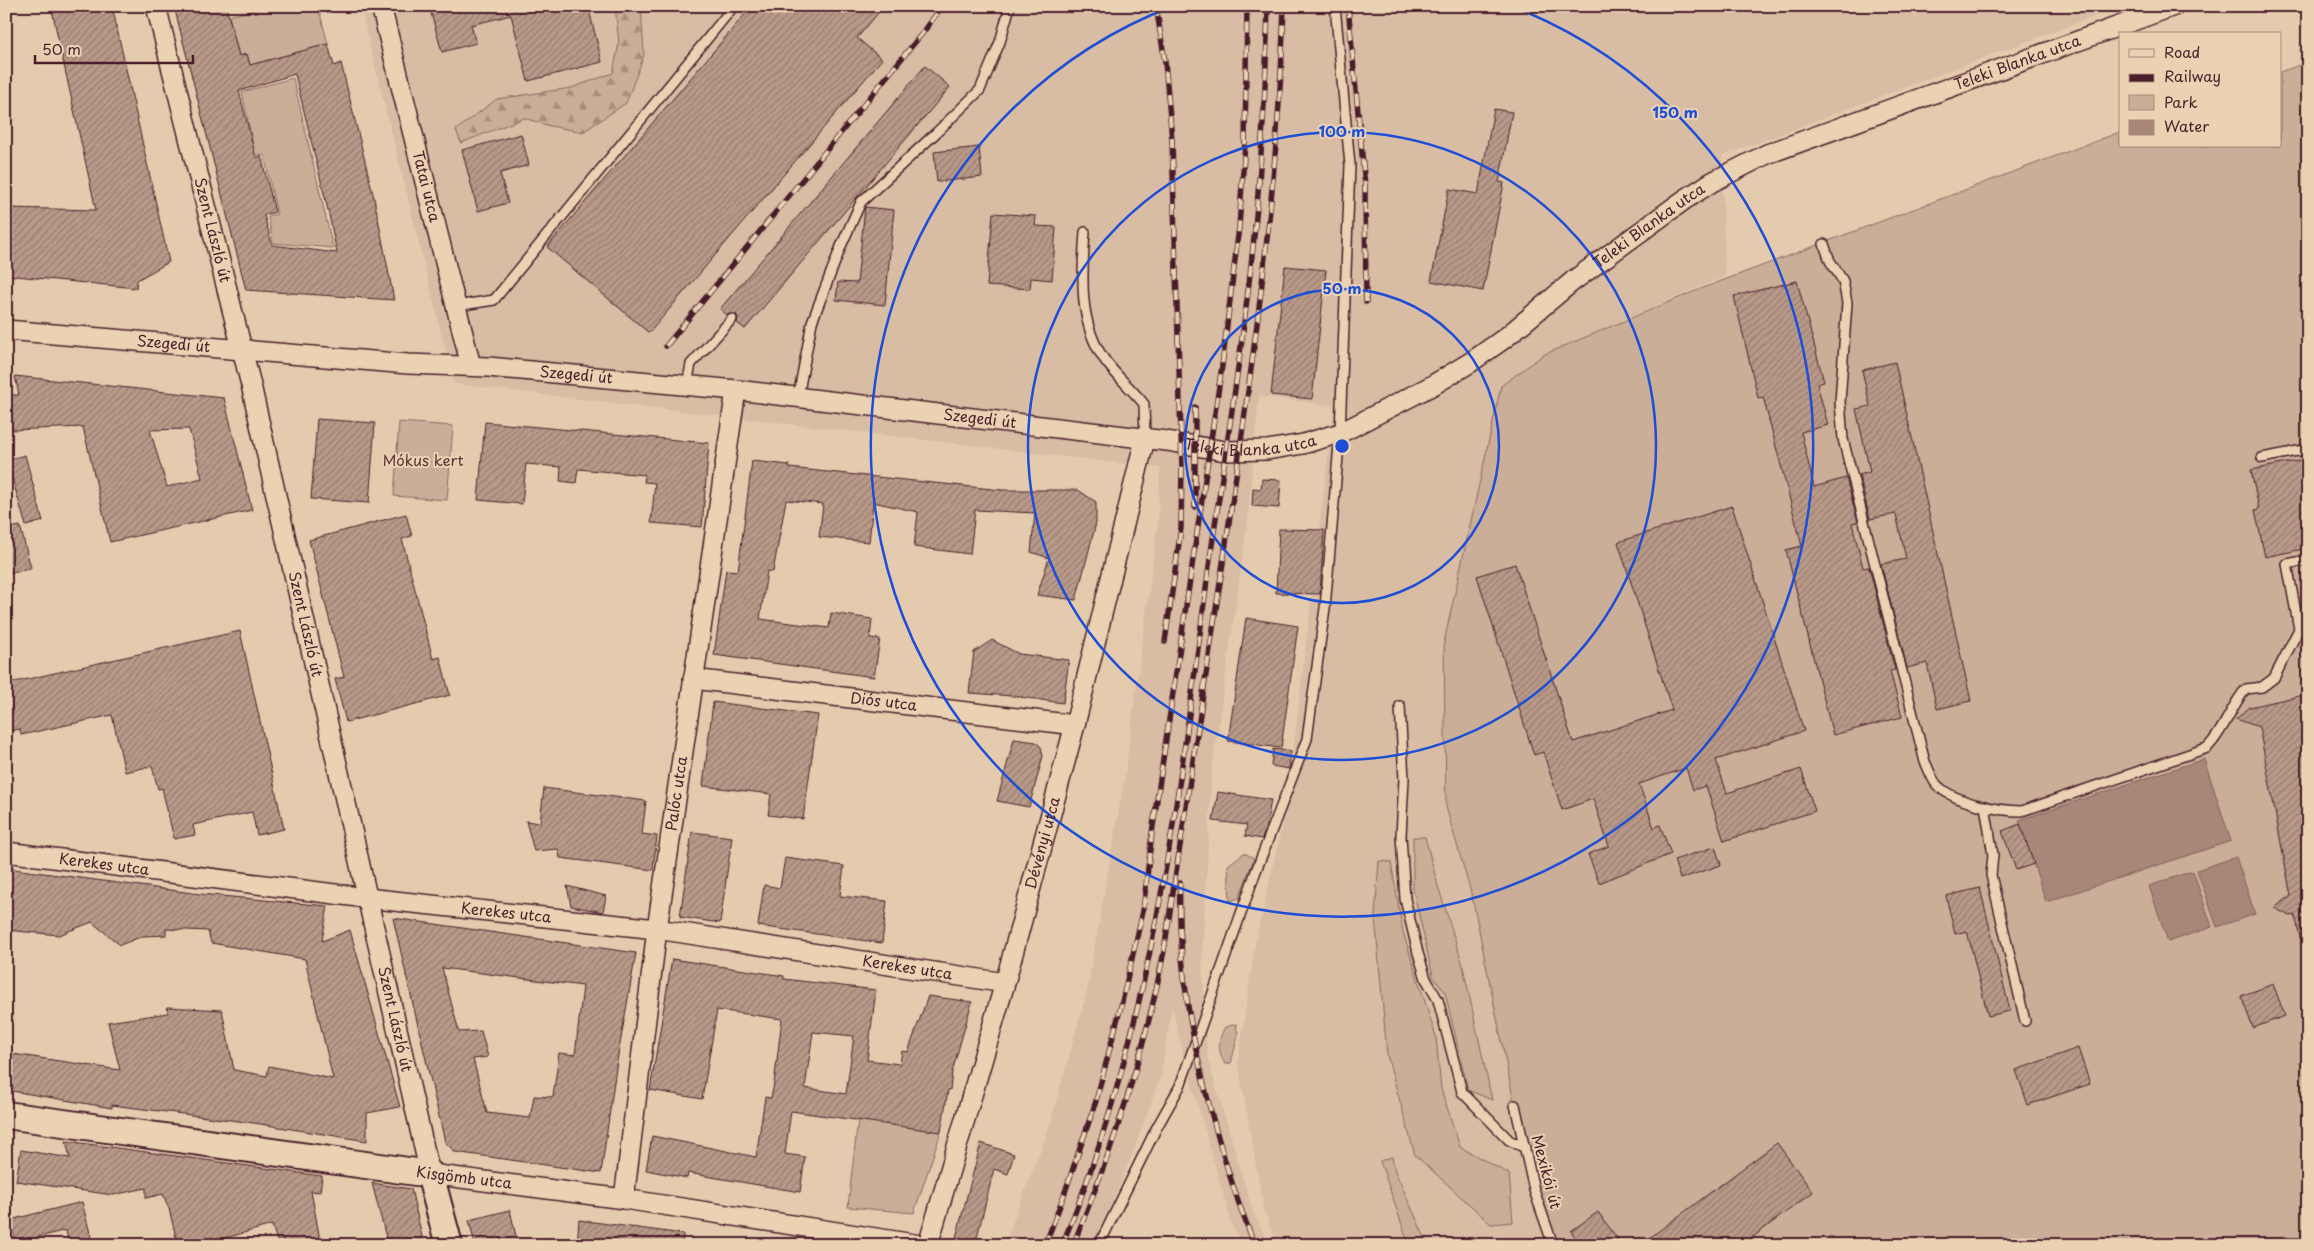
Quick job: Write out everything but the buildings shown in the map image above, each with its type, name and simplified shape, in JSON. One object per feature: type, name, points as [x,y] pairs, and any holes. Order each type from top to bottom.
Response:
[{"type":"street","name":"Szent László út","points":[[156,6],[242,350],[366,898],[430,1174],[449,1245]]},
{"type":"street","name":"Tatai utca","points":[[381,6],[470,366]]},
{"type":"street","name":"Teleki Blanka utca","points":[[1145,439],[1225,451],[1258,451],[1285,448],[1340,433],[1433,386],[1471,362],[1526,321],[1572,281],[1712,182],[1767,154],[2174,6]]},
{"type":"street","name":"Szegedi út","points":[[6,330],[408,364],[470,366],[736,390],[1145,439]]},
{"type":"street","name":"Palóc utca","points":[[624,1199],[657,929],[736,390]]},
{"type":"street","name":"Dévényi utca","points":[[928,1245],[1005,982],[1075,725],[1145,439]]},
{"type":"street","name":"Diós utca","points":[[693,679],[1075,725]]},
{"type":"street","name":"Kerekes utca","points":[[6,852],[366,898],[657,929],[1005,982]]},
{"type":"street","name":"Kisgömb utca","points":[[6,1115],[624,1199],[921,1245]]},
{"type":"lane","points":[[456,306],[494,300],[734,6]]},
{"type":"lane","points":[[798,398],[812,322],[842,244],[862,202],[980,90],[1000,42],[1010,6]]},
{"type":"lane","points":[[1099,1245],[1156,1129],[1180,1086],[1256,872],[1307,739],[1325,608],[1340,433],[1350,165],[1335,6]]},
{"type":"lane","points":[[1085,232],[1082,285],[1088,324],[1103,358],[1144,404],[1145,439]]},
{"type":"lane","points":[[1824,244],[1830,262],[1842,281],[1847,303],[1840,402],[1843,439],[1925,762],[1937,786],[1960,799],[2004,811],[2022,811],[2207,748],[2219,736],[2236,701],[2246,689],[2262,687],[2274,678],[2299,629],[2287,564],[2308,560]]},
{"type":"lane","points":[[687,386],[691,364],[732,319]]},
{"type":"lane","points":[[2262,458],[2308,449]]},
{"type":"lane","points":[[1400,706],[1404,780],[1401,836],[1405,899],[1418,953],[1426,979],[1438,1000],[1462,1092],[1509,1140],[1524,1148]]},
{"type":"lane","points":[[1985,806],[1993,855],[1991,875],[2025,1021]]},
{"type":"lane","name":"Mexikói út","points":[[1515,1105],[1534,1190],[1553,1245]]},
{"type":"shaded area","points":[[360,6],[2122,6],[1722,156],[1725,276],[1543,355],[1501,386],[1446,807],[1472,896],[1513,1097],[1537,1193],[1558,1245],[1278,1245],[1264,1211],[1238,1062],[1255,944],[1287,804],[1334,406],[1259,396],[1247,526],[1212,770],[1202,958],[1207,1056],[1254,1215],[1270,1245],[1242,1245],[1232,1225],[1185,1061],[1172,1006],[1161,1075],[1133,1152],[1095,1245],[1004,1245],[1050,1125],[1087,991],[1125,775],[1158,522],[1160,468],[454,384]]},
{"type":"green space","points":[[270,6],[318,6],[328,44],[250,65],[247,54],[239,56],[229,16]]},
{"type":"green space","points":[[615,6],[641,6],[644,55],[626,103],[583,132],[550,126],[524,118],[461,143],[456,130],[497,99],[571,88],[613,73],[619,43]]},
{"type":"green space","points":[[2308,62],[2308,1245],[1558,1245],[1537,1193],[1513,1097],[1472,896],[1446,807],[1444,642],[1501,386],[1543,355],[1700,289],[2119,132],[2119,148],[2282,148],[2282,71]]},
{"type":"green space","points":[[293,78],[333,248],[273,243],[268,216],[277,214],[264,155],[255,155],[242,92]]},
{"type":"green space","name":"Mókus kert","points":[[399,422],[453,426],[447,500],[394,496]]},
{"type":"green space","points":[[1413,837],[1425,837],[1462,962],[1492,1100],[1468,1090],[1445,992],[1433,976],[1413,889]]},
{"type":"green space","points":[[1244,853],[1254,858],[1239,898],[1230,901],[1228,865]]},
{"type":"green space","points":[[1379,861],[1391,862],[1403,932],[1436,1037],[1441,1089],[1460,1147],[1509,1174],[1513,1222],[1491,1224],[1415,1155],[1387,1055],[1375,916]]},
{"type":"green space","points":[[1236,1024],[1238,1035],[1231,1063],[1225,1064],[1219,1045],[1221,1036],[1225,1027]]},
{"type":"green space","points":[[858,1119],[941,1132],[914,1213],[848,1207]]},
{"type":"green space","points":[[1392,1157],[1395,1171],[1428,1245],[1409,1245],[1380,1161]]},
{"type":"water","points":[[2204,759],[2231,841],[2046,902],[2019,820]]},
{"type":"water","points":[[2236,857],[2255,914],[2217,927],[2197,870]]},
{"type":"water","points":[[2193,871],[2212,927],[2168,942],[2149,886]]},
{"type":"railway","points":[[666,346],[925,30],[942,6]]},
{"type":"railway","points":[[1156,6],[1165,62],[1172,140],[1182,468],[1181,528],[1165,642]]},
{"type":"railway","points":[[1045,1245],[1096,1101],[1143,911],[1152,833],[1222,366],[1239,227],[1245,143],[1247,6]]},
{"type":"railway","points":[[1062,1245],[1093,1163],[1119,1080],[1140,996],[1158,911],[1173,825],[1251,270],[1262,145],[1268,6]]},
{"type":"railway","points":[[1073,1245],[1088,1209],[1126,1100],[1147,1026],[1164,951],[1233,494],[1262,285],[1276,146],[1284,6]]},
{"type":"railway","points":[[1348,6],[1365,186],[1366,302]]},
{"type":"railway","points":[[1195,407],[1195,507]]},
{"type":"railway","points":[[1180,883],[1181,946],[1184,977],[1200,1069],[1229,1174],[1255,1245]]}]
